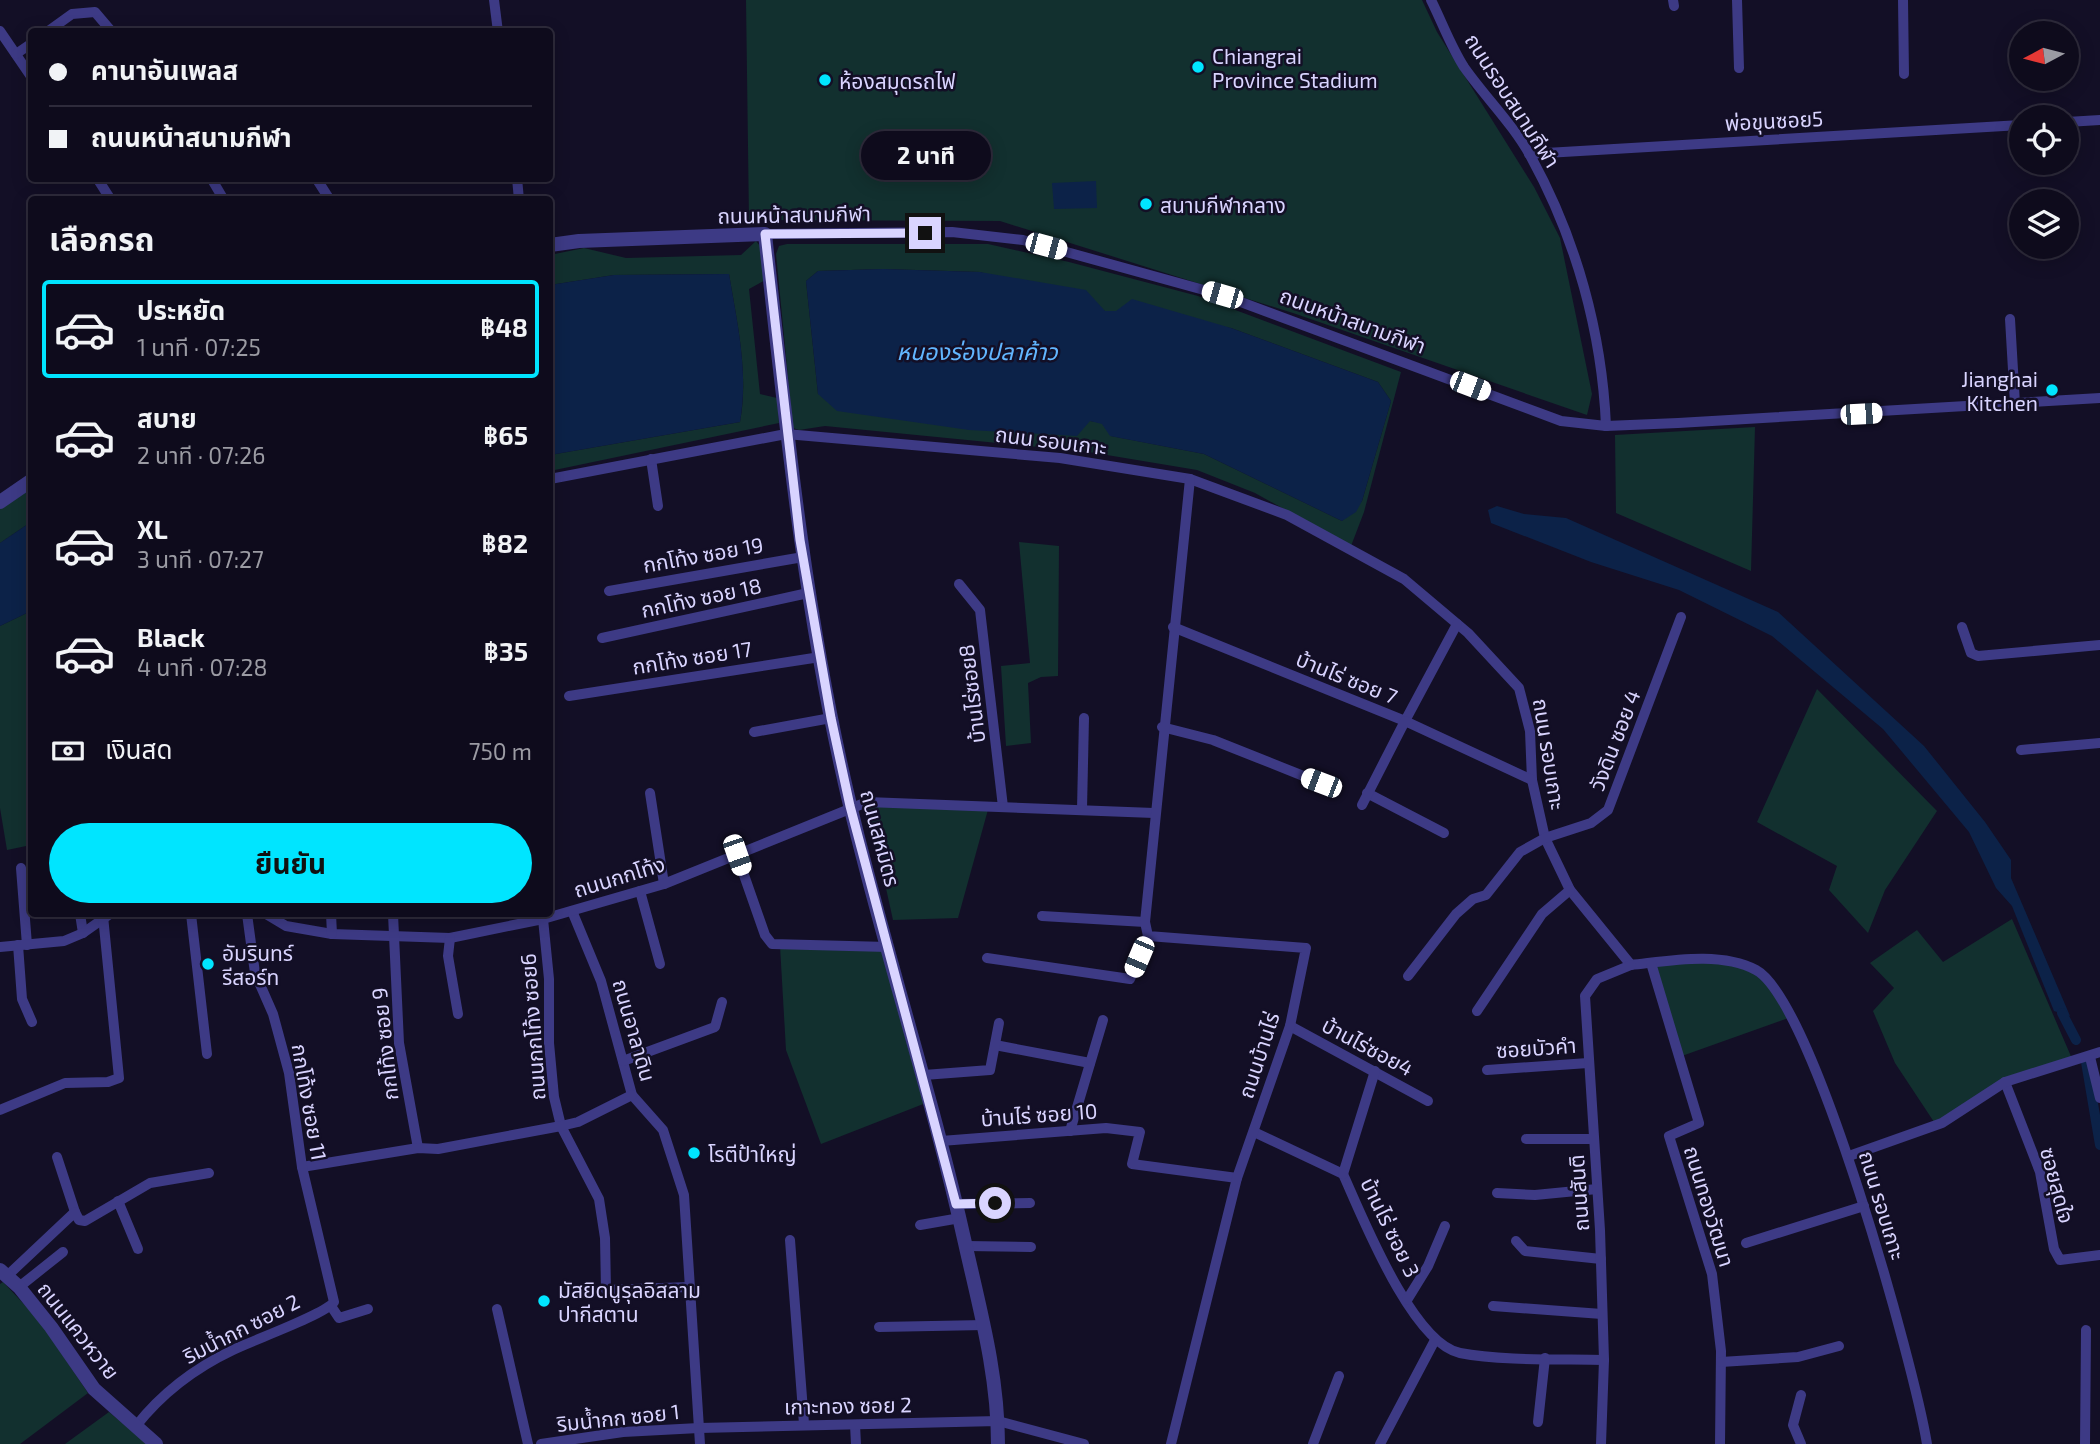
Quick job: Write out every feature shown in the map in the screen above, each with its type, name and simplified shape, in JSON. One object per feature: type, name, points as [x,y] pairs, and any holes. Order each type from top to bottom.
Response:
[{"type":"street","points":[[494,0],[498,28]]},
{"type":"street","name":"ถนนรอบสนามกีฬา","points":[[1431,0],[1462,65],[1529,154],[1564,226],[1586,293],[1605,383],[1606,426]]},
{"type":"street","points":[[1737,0],[1739,68]]},
{"type":"street","points":[[1903,0],[1904,75]]},
{"type":"street","points":[[53,28],[72,14],[95,12],[109,28]]},
{"type":"street","points":[[0,31],[28,72]]},
{"type":"street","points":[[16,54],[28,46]]},
{"type":"street","points":[[2079,121],[2100,120]]},
{"type":"street","name":"พ่อขุนซอย5","points":[[1529,154],[2009,126]]},
{"type":"street","name":"ถนนหน้าสนามกีฬา","points":[[553,245],[579,241],[765,234],[952,232],[1023,240],[1222,295],[1561,421],[1606,426],[2100,398]]},
{"type":"street","name":"ถนนสหมิตร","points":[[765,234],[786,433],[808,593],[831,718],[850,806],[924,1075],[985,1325],[994,1370],[998,1444]]},
{"type":"street","points":[[2010,320],[2015,404]]},
{"type":"street","name":"ถนน รอบเกาะ","points":[[553,478],[786,433],[1060,458],[1189,479],[1287,515],[1404,579],[1457,624],[1519,688],[1530,731],[1532,780],[1545,838],[1570,890],[1631,965],[1697,959],[1740,964],[1759,971],[1788,1010],[1849,1156],[1919,1392],[1927,1444]]},
{"type":"street","points":[[651,459],[658,506]]},
{"type":"street","points":[[987,958],[1130,979],[1148,936],[1145,922],[1154,813],[1189,479]]},
{"type":"street","points":[[0,502],[28,483]]},
{"type":"street","name":"กกโท้ง ซอย 19","points":[[610,591],[803,556]]},
{"type":"street","name":"บ้านไร่ซอย8","points":[[959,584],[980,610],[1003,807]]},
{"type":"street","name":"กกโท้ง ซอย 18","points":[[602,638],[808,593]]},
{"type":"street","name":"วังดิน ซอย 4","points":[[1408,976],[1456,914],[1473,900],[1486,895],[1520,852],[1545,838],[1591,823],[1608,810],[1681,618]]},
{"type":"street","name":"บ้านไร่ ซอย 7","points":[[1173,628],[1405,721],[1457,624]]},
{"type":"street","points":[[1962,627],[1971,653],[1978,656],[2100,645]]},
{"type":"street","name":"กกโท้ง ซอย 17","points":[[569,696],[820,657]]},
{"type":"street","points":[[754,732],[831,718]]},
{"type":"street","points":[[1082,809],[1084,718]]},
{"type":"street","points":[[1362,806],[1405,721],[1532,780]]},
{"type":"street","points":[[1162,727],[1213,740],[1321,783]]},
{"type":"street","points":[[2021,750],[2100,743]]},
{"type":"street","points":[[650,793],[664,884]]},
{"type":"street","points":[[1367,793],[1444,833]]},
{"type":"street","points":[[850,806],[867,802],[1154,813]]},
{"type":"street","name":"ถนนกกโท้ง","points":[[553,916],[664,884],[850,806]]},
{"type":"street","points":[[737,855],[765,935],[772,944],[888,947]]},
{"type":"street","points":[[21,868],[22,999],[32,1022]]},
{"type":"street","points":[[1477,1011],[1542,914],[1570,890]]},
{"type":"street","points":[[640,891],[660,964]]},
{"type":"street","name":"ถนนอาลาดิน","points":[[572,911],[601,981],[632,1095],[663,1130],[684,1195],[700,1444]]},
{"type":"street","points":[[1042,916],[1145,922]]},
{"type":"street","points":[[80,917],[83,933]]},
{"type":"street","points":[[0,947],[64,942],[83,933],[104,917]]},
{"type":"street","points":[[0,1110],[65,1083],[108,1082],[119,1078],[107,917]]},
{"type":"street","points":[[191,917],[207,1054]]},
{"type":"street","name":"กกโท้ง ซอย 11","points":[[247,917],[254,973],[273,1014],[289,1073],[302,1167],[332,1302]]},
{"type":"street","name":"ถนนกกโท้ง","points":[[271,917],[286,926],[332,934],[450,938],[528,918],[550,917]]},
{"type":"street","points":[[331,917],[332,934]]},
{"type":"street","name":"กกโท้ง ซอย 9","points":[[393,917],[399,1043],[418,1148]]},
{"type":"street","name":"ถนนกกโท้ง ซอย6","points":[[542,919],[549,979],[549,1043],[554,1097],[561,1126],[599,1199],[605,1238],[606,1290],[690,1287]]},
{"type":"street","name":"ถนนบ้านไร่","points":[[1148,936],[1306,948],[1290,1026],[1237,1178],[1171,1444]]},
{"type":"street","points":[[450,938],[448,956],[458,1014]]},
{"type":"street","name":"ถนนทองวัฒนา","points":[[1651,963],[1699,1123],[1670,1136],[1712,1274],[1721,1362],[1720,1444]]},
{"type":"street","name":"ถนนสันติ","points":[[1601,1444],[1604,1360],[1601,1259],[1585,996],[1597,979],[1631,965]]},
{"type":"street","points":[[623,1062],[715,1027],[722,1002]]},
{"type":"street","points":[[1069,1131],[1103,1020]]},
{"type":"street","points":[[924,1075],[990,1070],[999,1023]]},
{"type":"street","name":"บ้านไร่ซอย4","points":[[1290,1026],[1428,1101]]},
{"type":"street","points":[[995,1045],[1090,1063]]},
{"type":"street","points":[[1849,1156],[1942,1123],[2005,1082],[2095,1055],[2100,1098]]},
{"type":"street","name":"ซอยบัวคำ","points":[[1487,1070],[1588,1063]]},
{"type":"street","points":[[1343,1174],[1375,1071]]},
{"type":"street","name":"ซอยสุดใจ","points":[[2005,1082],[2040,1172],[2054,1249],[2060,1259],[2100,1255]]},
{"type":"street","points":[[302,1167],[418,1148],[438,1149],[561,1126],[578,1122],[632,1095]]},
{"type":"street","name":"บ้านไร่ ซอย 10","points":[[941,1141],[1106,1128],[1140,1132],[1132,1164],[1237,1178]]},
{"type":"street","name":"บ้านไร่ ซอย 3","points":[[1254,1132],[1343,1174],[1388,1274],[1435,1340]]},
{"type":"street","points":[[1526,1139],[1593,1139]]},
{"type":"street","points":[[57,1157],[75,1212],[79,1220],[85,1221],[150,1184],[209,1172]]},
{"type":"street","points":[[1497,1193],[1535,1195],[1597,1189]]},
{"type":"street","points":[[118,1201],[138,1249]]},
{"type":"street","points":[[920,1225],[958,1211],[1030,1203]]},
{"type":"street","points":[[1746,1243],[1864,1206]]},
{"type":"street","points":[[4,1273],[75,1212]]},
{"type":"street","points":[[1407,1300],[1428,1266],[1445,1226]]},
{"type":"street","points":[[790,1240],[804,1424]]},
{"type":"street","points":[[1516,1241],[1525,1251],[1601,1259]]},
{"type":"street","points":[[966,1246],[1031,1247]]},
{"type":"street","points":[[19,1287],[63,1252]]},
{"type":"street","name":"ถนนแควหวาย","points":[[4,1273],[19,1287],[94,1389],[156,1444]]},
{"type":"street","points":[[332,1302],[340,1318],[368,1309]]},
{"type":"street","name":"ริมน้ำกก ซอย 2","points":[[136,1426],[152,1406],[185,1378],[231,1351],[332,1302]]},
{"type":"street","points":[[1493,1306],[1602,1314]]},
{"type":"street","points":[[496,1309],[528,1444]]},
{"type":"street","points":[[879,1327],[985,1325]]},
{"type":"street","points":[[2085,1444],[2086,1330]]},
{"type":"street","points":[[1380,1444],[1435,1340],[1458,1353],[1604,1360]]},
{"type":"street","points":[[1721,1362],[1798,1357],[1839,1346]]},
{"type":"street","points":[[1538,1422],[1545,1358]]},
{"type":"street","points":[[1312,1444],[1339,1376]]},
{"type":"street","points":[[1801,1395],[1793,1425],[1801,1444]]},
{"type":"street","name":"เกาะทอง ซอย 2","points":[[699,1428],[998,1421],[1084,1444]]},
{"type":"street","points":[[855,1425],[856,1444]]},
{"type":"street","name":"ริมน้ำกก ซอย 1","points":[[541,1444],[623,1432],[699,1428]]},
{"type":"green space","name":"สนามกีฬากลาง","points":[[746,0],[1422,0],[1437,32],[1534,187],[1560,238],[1592,394],[1587,415],[1296,314],[1000,221],[749,220]]},
{"type":"green space","points":[[756,241],[760,246],[767,279],[749,289],[760,394],[777,398],[779,423],[553,470],[553,454],[740,422],[743,367],[729,274],[614,275],[553,285],[553,254],[584,248],[626,258],[741,255]]},
{"type":"green space","points":[[988,244],[1198,296],[1401,372],[1364,512],[1351,546],[1255,493],[1197,470],[1089,452],[825,426],[799,430],[793,428],[776,254],[779,246]],"holes":[[[883,269],[980,272],[1105,311],[1231,328],[1378,382],[1391,401],[1362,501],[1342,521],[1204,454],[1111,436],[1102,423],[818,394],[806,281],[818,271]]]},
{"type":"green space","points":[[1755,427],[1751,571],[1616,513],[1615,435]]},
{"type":"green space","points":[[28,489],[28,524],[0,543],[0,509]]},
{"type":"green space","points":[[1019,542],[1059,546],[1058,676],[1041,677],[1028,683],[1031,743],[1006,746],[1001,666],[1030,663]]},
{"type":"green space","points":[[28,612],[28,846],[7,850],[0,808],[0,626]]},
{"type":"green space","points":[[1817,689],[1937,811],[1885,890],[1868,933],[1829,890],[1837,866],[1757,822]]},
{"type":"green space","points":[[867,802],[989,806],[958,918],[893,920]]},
{"type":"green space","points":[[2012,919],[2073,1061],[2004,1080],[1936,1125],[1895,1063],[1873,1011],[1894,988],[1870,963],[1917,930],[1943,962]]},
{"type":"green space","points":[[780,946],[888,947],[931,1101],[821,1144],[786,1050]]},
{"type":"green space","points":[[1697,959],[1759,971],[1791,1017],[1679,1057],[1651,963]]},
{"type":"green space","points":[[3,1282],[38,1319],[88,1393],[20,1444],[0,1444],[0,1284]]},
{"type":"green space","points":[[109,1412],[147,1444],[65,1444]]},
{"type":"water","points":[[1096,181],[1097,208],[1054,209],[1052,183]]},
{"type":"water","name":"หนองร่องปลาค้าว","points":[[883,269],[980,272],[1086,290],[1105,311],[1116,311],[1132,299],[1231,328],[1378,382],[1391,401],[1362,501],[1356,512],[1342,521],[1204,454],[1110,436],[1102,424],[1090,421],[1077,436],[969,430],[837,411],[818,394],[806,281],[818,271]]},
{"type":"water","points":[[729,274],[743,366],[740,422],[553,454],[553,285],[614,275]]},
{"type":"water","points":[[1497,506],[1524,514],[1566,518],[1778,612],[1924,746],[1985,822],[2011,860],[2011,878],[2070,1016],[2054,1011],[2012,906],[1996,888],[1969,832],[1883,729],[1772,636],[1679,590],[1591,562],[1491,523],[1488,510]]},
{"type":"water","points":[[28,524],[28,612],[0,626],[0,543]]},
{"type":"waterway","points":[[2062,1013],[2076,1040]]},
{"type":"waterway","points":[[2086,1062],[2100,1145]]},
{"type":"place","name":"Chiangrai Province Stadium","points":[[1198,67]]},
{"type":"place","name":"ห้องสมุดรถไฟ","points":[[825,80]]},
{"type":"place","name":"สนามกีฬากลาง","points":[[1146,204]]},
{"type":"place","name":"Jianghai Kitchen","points":[[2052,390]]},
{"type":"place","name":"อัมรินทร์ รีสอร์ท","points":[[208,964]]},
{"type":"place","name":"โรตีป้าใหญ่","points":[[694,1153]]},
{"type":"place","name":"มัสยิดนูรุลอิสลาม ปากีสตาน","points":[[544,1301]]},
{"type":"route","points":[[925,233],[765,234],[786,433],[808,593],[850,806],[924,1075],[956,1204],[995,1203]]}]
